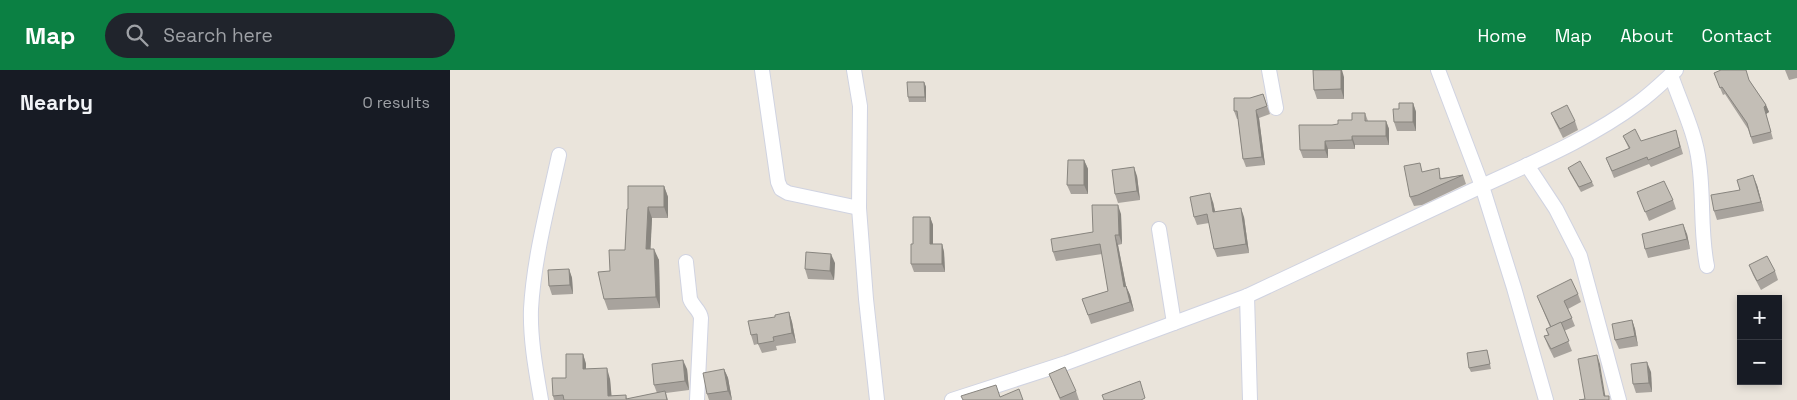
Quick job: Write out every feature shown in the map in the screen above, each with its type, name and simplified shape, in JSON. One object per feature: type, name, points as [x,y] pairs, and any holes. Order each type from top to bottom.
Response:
[{"type":"street","points":[[762,70],[778,182],[781,189],[788,193],[859,208]]},
{"type":"street","points":[[854,70],[860,106],[859,208],[866,299],[877,400]]},
{"type":"street","points":[[1269,70],[1276,108]]},
{"type":"street","points":[[1438,70],[1482,186],[1546,400]]},
{"type":"street","points":[[952,400],[1066,363],[1247,296],[1554,153],[1638,102],[1673,72],[1697,150],[1700,172],[1702,234],[1707,266]]},
{"type":"street","points":[[541,400],[535,366],[531,311],[535,266],[559,155]]},
{"type":"street","points":[[1527,165],[1556,209],[1580,256],[1619,400]]},
{"type":"street","points":[[1159,229],[1174,323]]},
{"type":"street","points":[[686,262],[690,299],[701,318],[697,400]]},
{"type":"street","points":[[1247,296],[1250,400]]},
{"type":"building","points":[[1313,70],[1341,70],[1341,89],[1314,90]]},
{"type":"building","points":[[1721,70],[1746,70],[1749,80],[1766,105],[1764,107],[1771,132],[1751,137],[1747,123],[1722,87],[1720,88],[1714,73]]},
{"type":"building","points":[[907,82],[924,82],[925,97],[908,97]]},
{"type":"building","points":[[1263,94],[1267,106],[1256,110],[1262,157],[1243,159],[1237,111],[1234,111],[1234,98],[1250,98]]},
{"type":"building","points":[[1399,103],[1413,103],[1413,122],[1394,122],[1393,109],[1399,109]]},
{"type":"building","points":[[1567,105],[1575,121],[1560,129],[1551,113]]},
{"type":"building","points":[[1352,113],[1365,113],[1365,121],[1386,121],[1386,136],[1352,136],[1352,140],[1325,141],[1325,150],[1300,150],[1299,125],[1338,124],[1338,120],[1352,120]]},
{"type":"building","points":[[1635,129],[1641,141],[1676,130],[1680,147],[1648,160],[1647,157],[1612,171],[1606,158],[1630,148],[1623,136]]},
{"type":"building","points":[[1068,160],[1084,160],[1084,185],[1067,185]]},
{"type":"building","points":[[1580,161],[1592,182],[1579,187],[1568,168]]},
{"type":"building","points":[[1420,163],[1422,172],[1439,168],[1440,179],[1463,175],[1410,197],[1404,166]]},
{"type":"building","points":[[1134,167],[1137,191],[1115,194],[1112,170]]},
{"type":"building","points":[[1753,175],[1761,202],[1714,211],[1711,195],[1740,190],[1737,180]]},
{"type":"building","points":[[1664,181],[1673,200],[1645,212],[1637,192]]},
{"type":"building","points":[[628,186],[664,186],[664,207],[648,207],[646,249],[654,249],[656,297],[604,299],[598,272],[610,271],[609,250],[625,250]]},
{"type":"building","points":[[1210,193],[1213,212],[1241,208],[1246,244],[1214,249],[1207,214],[1194,217],[1190,197]]},
{"type":"building","points":[[1092,205],[1118,205],[1119,235],[1115,235],[1124,287],[1126,286],[1130,302],[1088,315],[1082,299],[1108,291],[1100,244],[1053,252],[1051,239],[1093,232]]},
{"type":"building","points":[[913,217],[930,217],[930,244],[942,244],[942,264],[911,264]]},
{"type":"building","points":[[1683,224],[1687,239],[1645,249],[1642,234]]},
{"type":"building","points":[[806,252],[831,254],[830,271],[805,269]]},
{"type":"building","points":[[1767,256],[1775,271],[1757,281],[1749,265]]},
{"type":"building","points":[[569,269],[570,285],[549,286],[548,270]]},
{"type":"building","points":[[1571,279],[1578,294],[1564,301],[1572,318],[1551,327],[1537,296]]},
{"type":"building","points":[[789,312],[792,333],[773,337],[774,341],[758,344],[757,334],[751,335],[748,321],[775,317],[775,315]]},
{"type":"building","points":[[1632,320],[1635,336],[1615,340],[1612,324]]},
{"type":"building","points":[[1561,322],[1569,341],[1551,349],[1544,336],[1549,335],[1546,329]]},
{"type":"building","points":[[1487,350],[1490,364],[1469,368],[1467,353]]},
{"type":"building","points":[[566,354],[583,354],[583,369],[607,368],[608,396],[626,395],[626,399],[665,391],[667,400],[564,400],[563,395],[553,396],[552,378],[566,378]]},
{"type":"building","points":[[1597,355],[1604,396],[1609,396],[1609,400],[1579,400],[1585,399],[1578,359]]},
{"type":"building","points":[[683,360],[685,381],[654,385],[652,364]]},
{"type":"building","points":[[1647,362],[1649,383],[1633,384],[1631,364]]},
{"type":"building","points":[[1065,367],[1076,391],[1060,398],[1049,374]]},
{"type":"building","points":[[724,369],[728,391],[707,394],[703,373]]},
{"type":"building","points":[[1140,381],[1145,398],[1141,400],[1104,400],[1102,395]]},
{"type":"building","points":[[996,385],[1000,397],[1019,389],[1023,400],[963,400],[961,396]]}]
